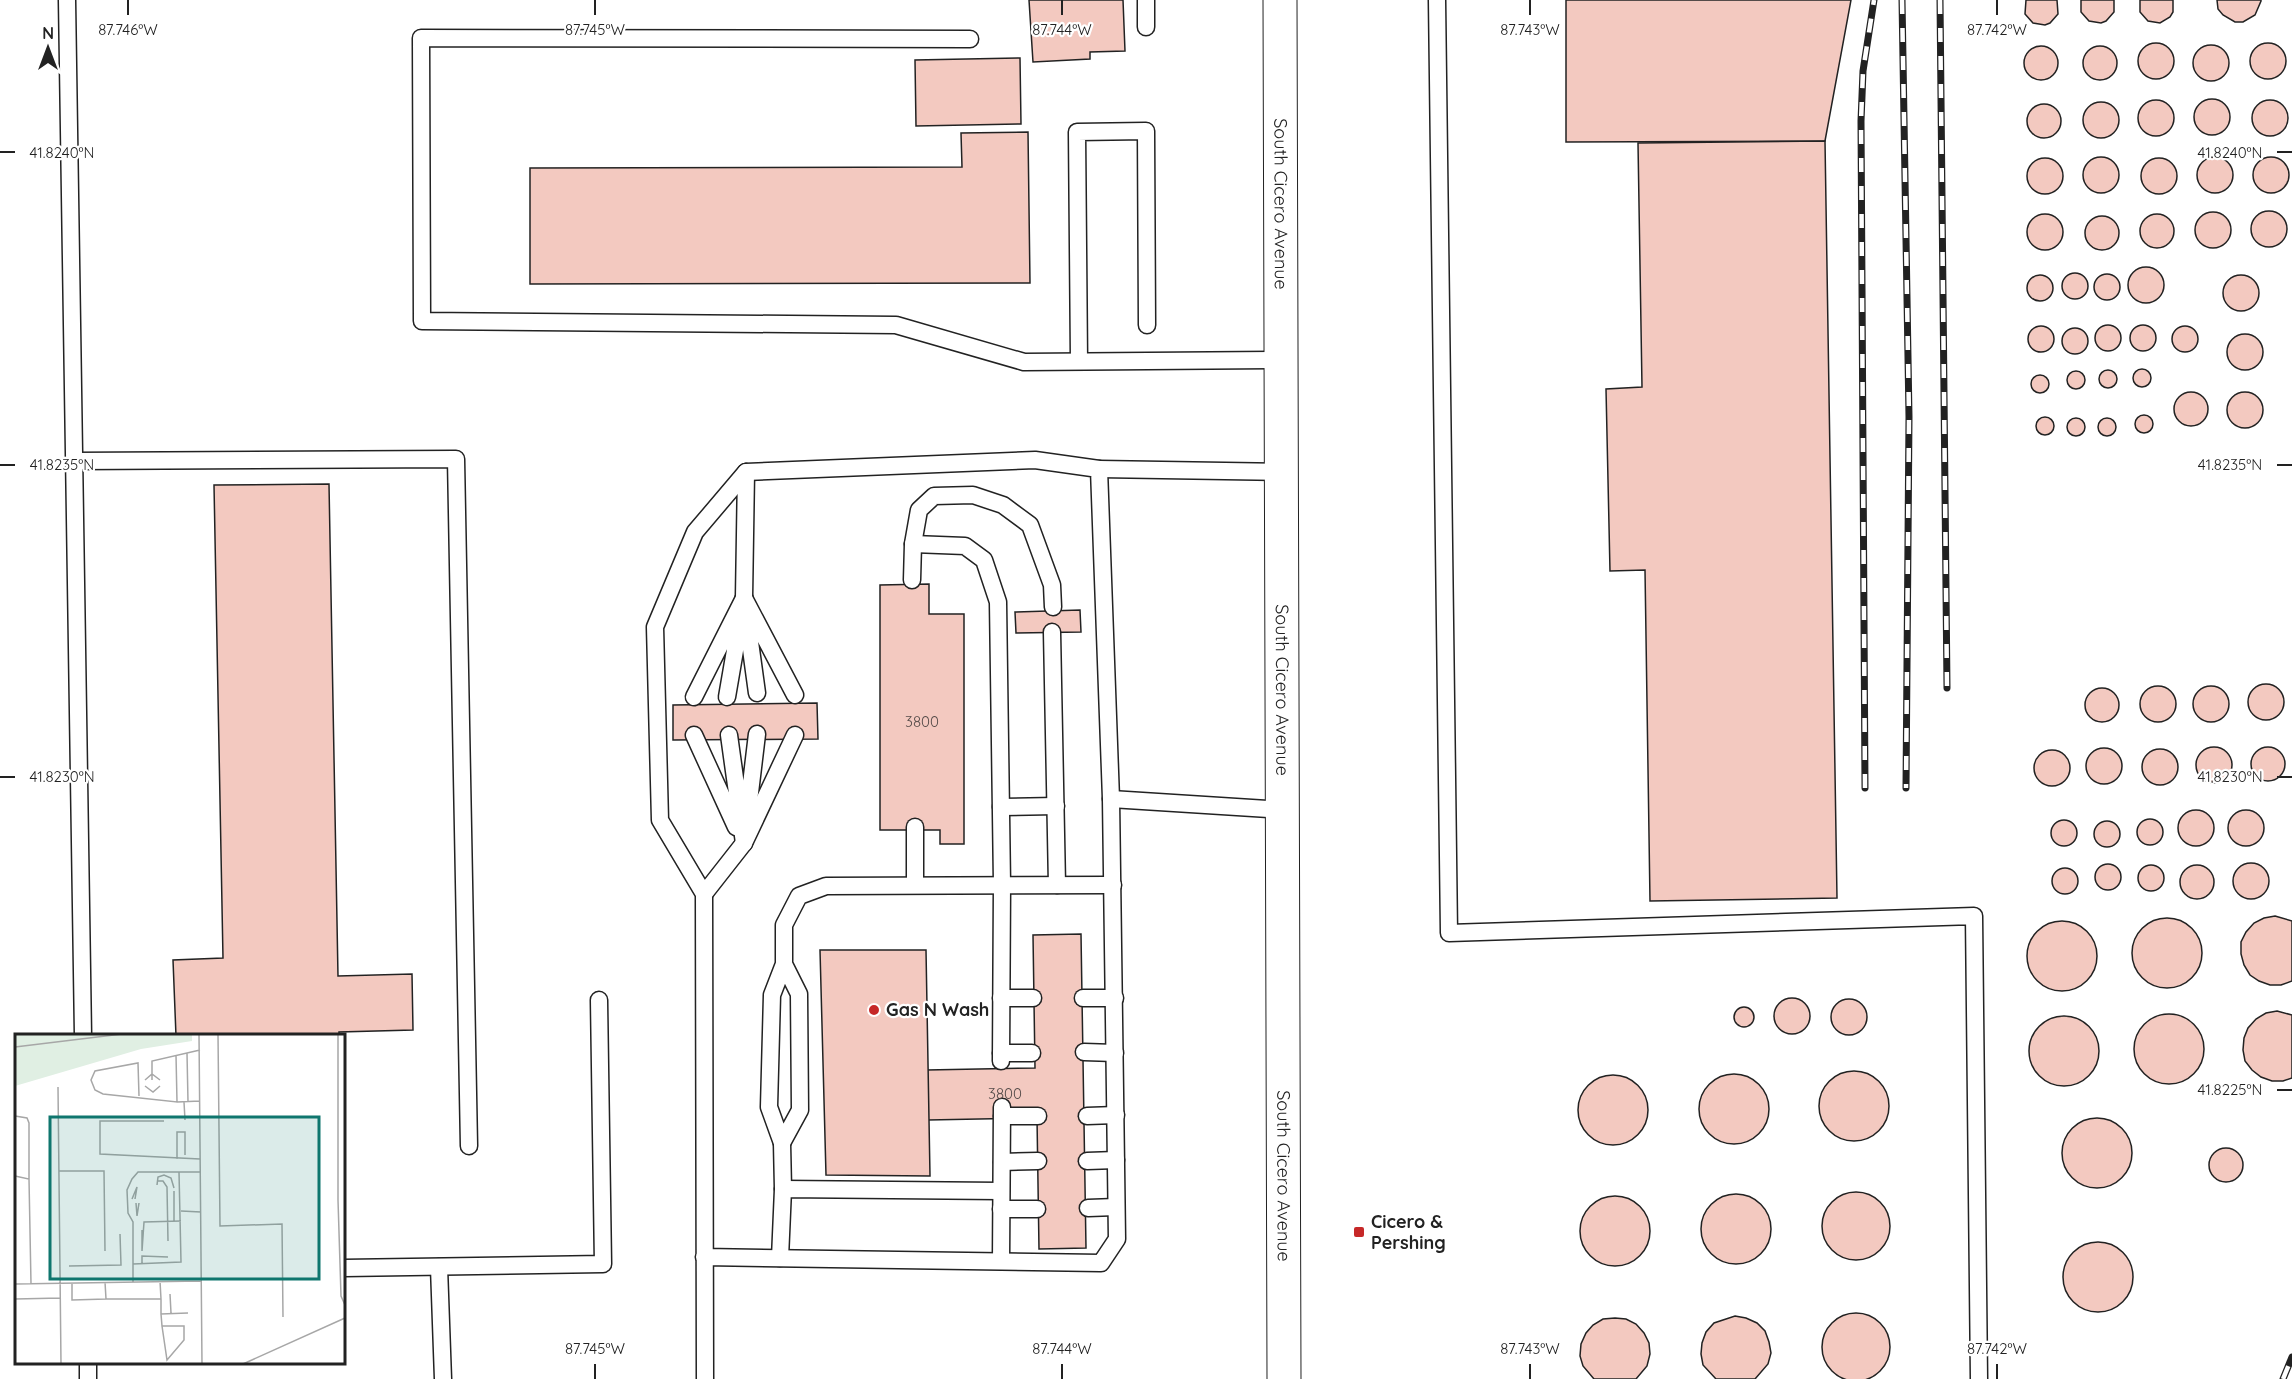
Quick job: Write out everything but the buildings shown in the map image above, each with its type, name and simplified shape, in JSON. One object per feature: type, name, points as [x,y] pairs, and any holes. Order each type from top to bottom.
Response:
[{"type":"main road","name":"South Cicero Avenue","points":[[1280,0],[1284,1379]]},
{"type":"lane","points":[[67,0],[83,1034]]},
{"type":"lane","points":[[1146,0],[1146,27]]},
{"type":"lane","points":[[1437,0],[1449,933],[1974,916],[1979,1379]]},
{"type":"lane","points":[[970,39],[421,38],[422,321],[896,326],[1024,362],[1281,360]]},
{"type":"lane","points":[[1079,361],[1077,132],[1146,131],[1147,325]]},
{"type":"lane","points":[[74,461],[456,459],[469,1146]]},
{"type":"lane","points":[[705,1379],[704,894],[660,820],[655,627],[695,532],[746,472],[1035,460],[1099,469],[1281,472]]},
{"type":"lane","points":[[704,1257],[1101,1263],[1117,1239],[1111,799],[1099,469]]},
{"type":"lane","points":[[746,472],[744,598],[757,693]]},
{"type":"lane","points":[[912,580],[913,544],[919,510],[934,496],[972,495],[1003,505],[1029,525],[1052,585],[1053,607]]},
{"type":"lane","points":[[913,544],[965,546],[984,560],[998,602],[1002,884],[1001,1057],[1032,1053]]},
{"type":"lane","points":[[744,598],[795,695]]},
{"type":"lane","points":[[694,697],[744,598]]},
{"type":"lane","points":[[727,697],[744,598]]},
{"type":"lane","points":[[1052,632],[1057,885]]},
{"type":"lane","points":[[744,843],[757,734]]},
{"type":"lane","points":[[693,735],[744,843]]},
{"type":"lane","points":[[729,735],[744,843]]},
{"type":"lane","points":[[704,894],[744,843],[795,735]]},
{"type":"lane","points":[[1111,799],[1283,810]]},
{"type":"lane","points":[[1000,807],[1056,806]]},
{"type":"lane","points":[[915,827],[915,885]]},
{"type":"lane","points":[[780,1258],[783,1190],[782,1143],[769,1107],[772,995],[784,964],[784,925],[799,896],[826,886],[1113,885]]},
{"type":"lane","points":[[782,1143],[800,1110],[799,994],[784,964]]},
{"type":"lane","points":[[1001,998],[1033,998]]},
{"type":"lane","points":[[1083,998],[1114,998]]},
{"type":"lane","points":[[345,1268],[603,1264],[599,1000]]},
{"type":"lane","points":[[1084,1052],[1115,1053]]},
{"type":"lane","points":[[1002,1261],[1002,1111],[1038,1116]]},
{"type":"lane","points":[[1087,1116],[1116,1114]]},
{"type":"lane","points":[[1087,1161],[1116,1160]]},
{"type":"lane","points":[[1002,1162],[1038,1161]]},
{"type":"lane","points":[[783,1190],[1002,1191]]},
{"type":"lane","points":[[1088,1208],[1116,1207]]},
{"type":"lane","points":[[1002,1209],[1037,1209]]},
{"type":"lane","points":[[439,1267],[442,1379]]},
{"type":"railway","points":[[1865,788],[1861,121],[1863,71],[1874,0]]},
{"type":"railway","points":[[1902,0],[1909,417],[1906,788]]},
{"type":"railway","points":[[1940,0],[1947,688]]},
{"type":"railway","points":[[2283,1379],[2292,1357]]},
{"type":"place","name":"Gas N Wash","points":[[874,1010]]},
{"type":"place","name":"Cicero & Pershing","points":[[1359,1232]]}]
